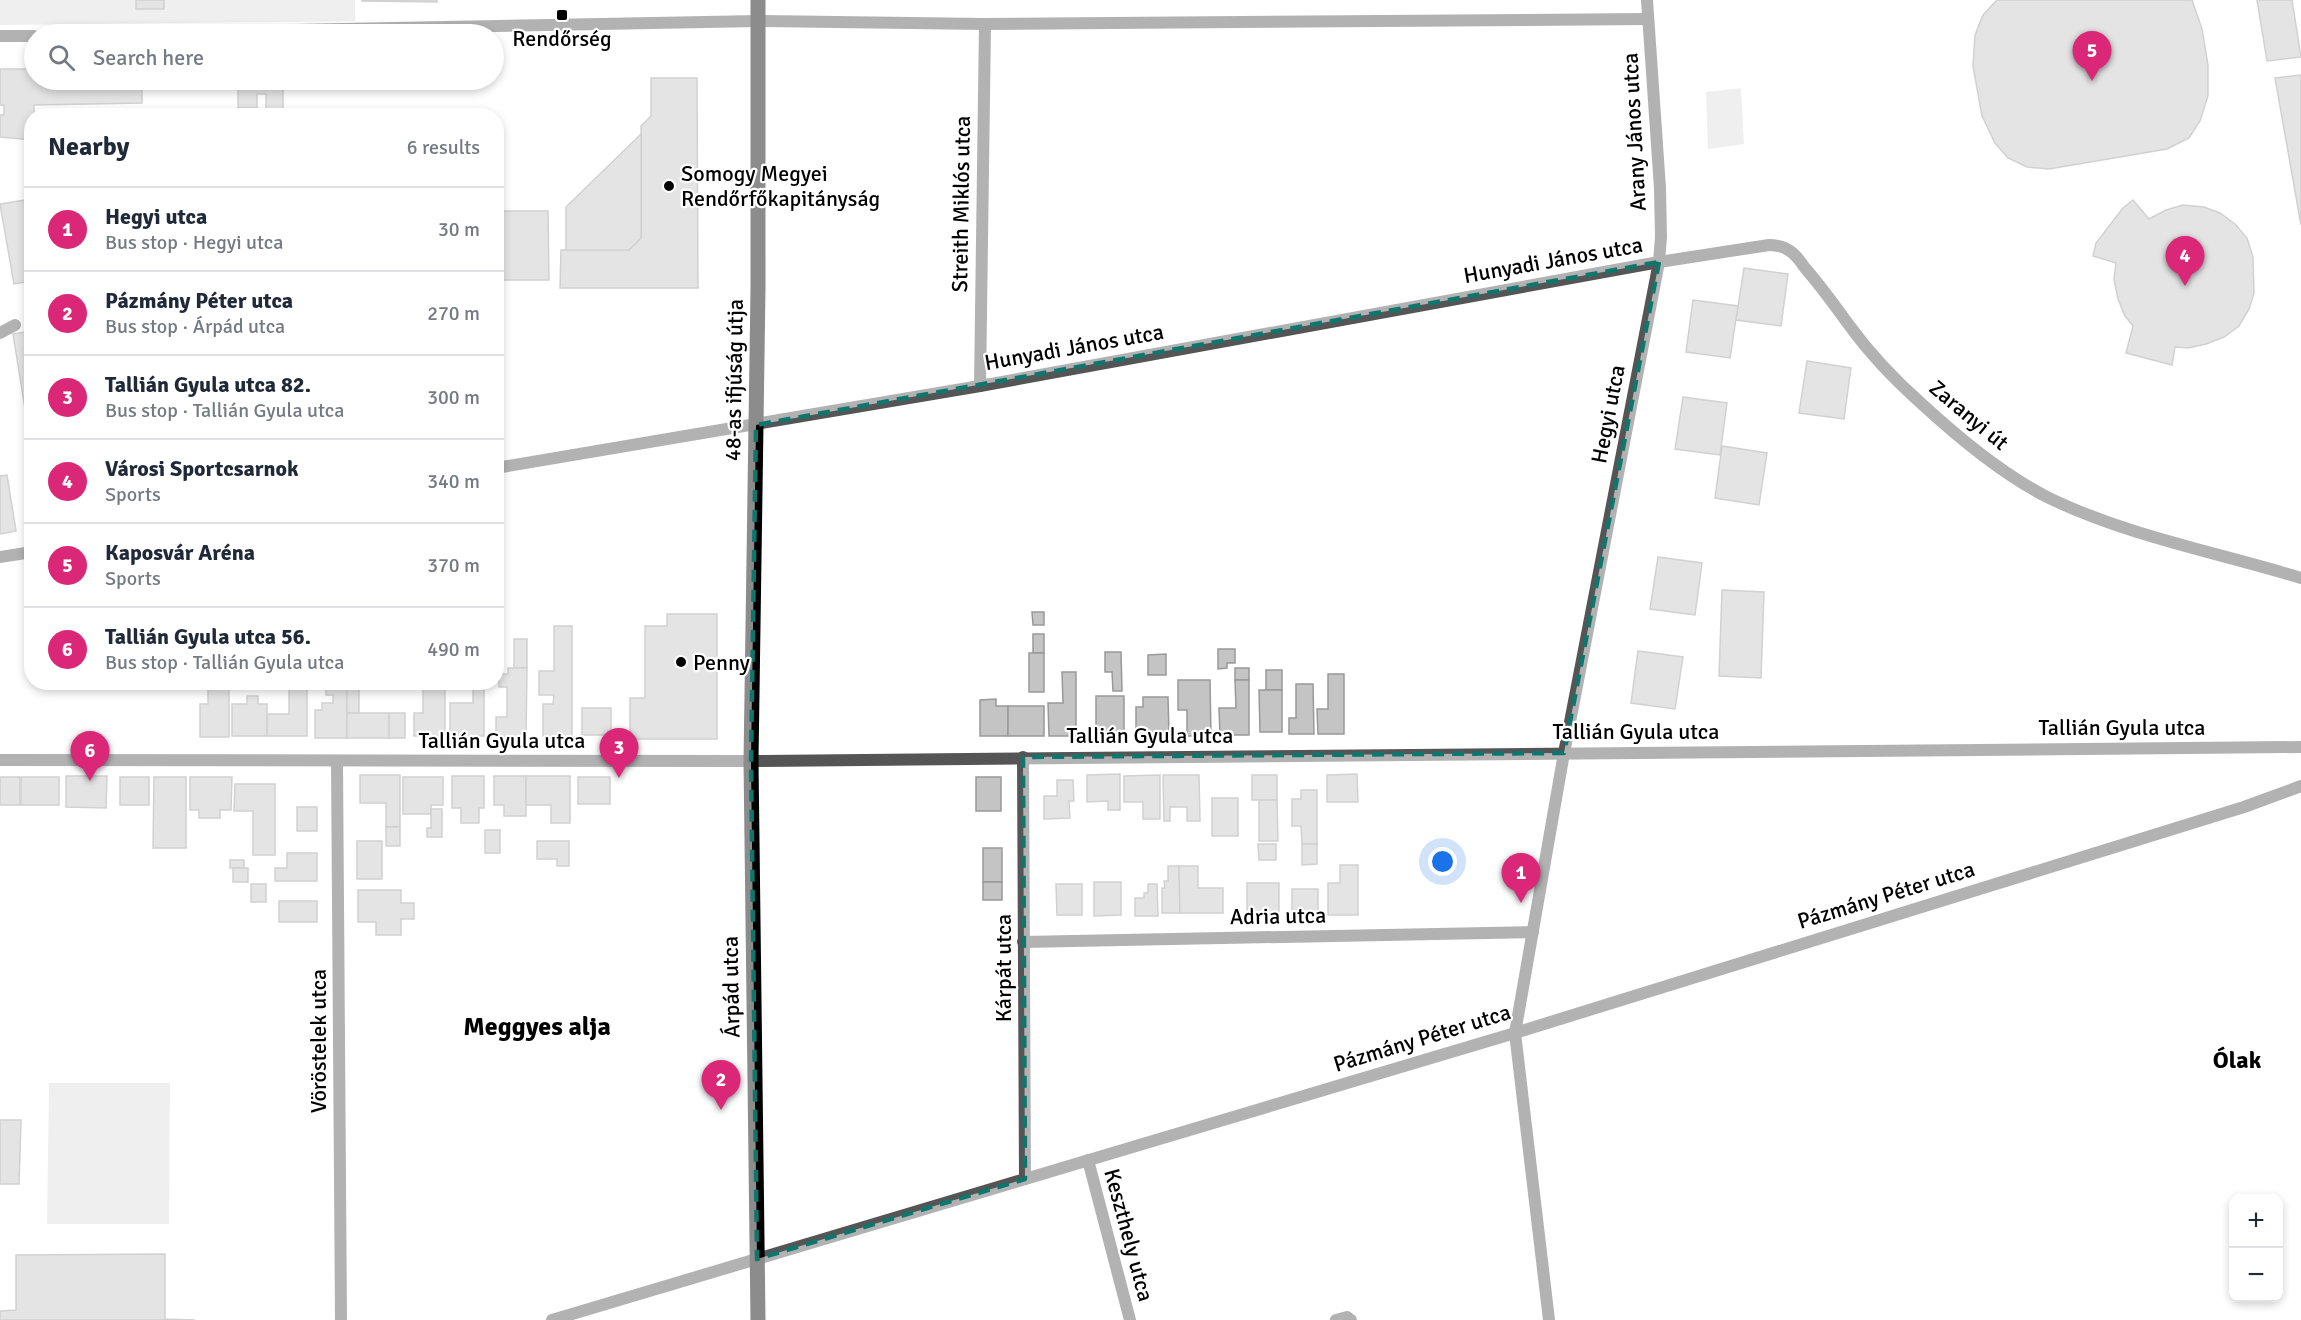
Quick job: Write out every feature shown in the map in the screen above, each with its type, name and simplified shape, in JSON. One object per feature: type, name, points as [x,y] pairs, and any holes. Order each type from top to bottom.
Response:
[{"type":"main road","name":"48-as ifjúság útja","points":[[751,761],[756,425],[758,0]]},
{"type":"main road","name":"Árpád utca","points":[[751,761],[758,1320]]},
{"type":"street","name":"Arany János utca","points":[[1647,0],[1659,188],[1661,237],[1659,262]]},
{"type":"street","points":[[504,26],[758,21],[985,24],[1648,19]]},
{"type":"street","name":"Streith Miklós utca","points":[[980,386],[985,24]]},
{"type":"street","points":[[0,36],[24,36]]},
{"type":"street","name":"Zaranyi út","points":[[1659,262],[1769,245],[1781,246],[1792,252],[1826,291],[1850,327],[1922,405],[1968,444],[2011,476],[2044,496],[2121,528],[2301,578]]},
{"type":"street","name":"Hunyadi János utca","points":[[504,467],[980,386],[1659,262]]},
{"type":"street","name":"Hegyi utca","points":[[1549,1320],[1515,1033],[1564,753],[1659,262]]},
{"type":"street","points":[[0,333],[15,325]]},
{"type":"street","points":[[0,557],[24,553]]},
{"type":"street","name":"Tallián Gyula utca","points":[[0,760],[751,761],[2301,747]]},
{"type":"street","name":"Kárpát utca","points":[[1023,757],[1025,1179]]},
{"type":"street","name":"Vöröstelek utca","points":[[337,762],[341,1320]]},
{"type":"street","name":"Pázmány Péter utca","points":[[552,1320],[1515,1033],[2232,810],[2301,786]]},
{"type":"street","name":"Adria utca","points":[[1023,942],[1533,932]]},
{"type":"street","name":"Keszthely utca","points":[[1088,1160],[1130,1320]]},
{"type":"street","points":[[1336,1320],[1347,1317],[1351,1320]]},
{"type":"highlighted area","points":[[1659,262],[1564,753],[1023,757],[1025,1179],[757,1259],[751,761],[756,425]]},
{"type":"shaded area","points":[[0,0],[355,0],[355,21],[0,25]]},
{"type":"shaded area","points":[[1741,88],[1744,144],[1708,149],[1706,92]]},
{"type":"shaded area","points":[[49,1083],[170,1083],[169,1224],[47,1224]]},
{"type":"building","points":[[136,0],[164,0],[164,9],[136,9]]},
{"type":"building","points":[[437,0],[437,2],[362,1]]},
{"type":"building","points":[[1997,0],[2192,0],[2202,29],[2208,65],[2208,96],[2200,121],[2189,138],[2167,149],[2049,169],[2027,167],[2008,158],[1995,143],[1982,116],[1973,66],[1975,35],[1983,15]]},
{"type":"building","points":[[2257,0],[2292,0],[2301,57],[2267,61]]},
{"type":"building","points":[[0,69],[24,69],[24,90],[142,90],[142,103],[34,105],[34,108],[24,108],[24,139],[0,137],[0,115],[4,115],[4,105],[0,105]]},
{"type":"building","points":[[2301,75],[2301,225],[2275,78]]},
{"type":"building","name":"Somogy Megyei Rendőrfőkapitányság","points":[[651,78],[697,78],[698,288],[560,288],[561,250],[629,250],[641,238],[641,126],[651,116]]},
{"type":"building","points":[[238,90],[283,90],[283,108],[266,108],[266,94],[257,94],[257,108],[238,108]]},
{"type":"building","points":[[641,134],[641,238],[629,250],[566,250],[566,207]]},
{"type":"building","points":[[24,200],[24,282],[14,284],[0,204]]},
{"type":"building","points":[[2133,200],[2149,219],[2166,210],[2183,205],[2204,207],[2220,213],[2235,224],[2247,238],[2253,257],[2254,293],[2249,309],[2239,326],[2224,337],[2206,344],[2188,348],[2175,347],[2172,365],[2126,353],[2133,326],[2125,316],[2118,299],[2114,279],[2116,263],[2093,256],[2096,243],[2123,208]]},
{"type":"building","points":[[504,211],[548,211],[549,280],[504,280]]},
{"type":"building","points":[[1744,268],[1788,274],[1781,326],[1736,320]]},
{"type":"building","points":[[1693,300],[1738,306],[1730,358],[1686,352]]},
{"type":"building","points":[[24,332],[24,402],[13,334]]},
{"type":"building","points":[[1807,361],[1851,368],[1844,419],[1799,413]]},
{"type":"building","points":[[1683,397],[1727,403],[1720,455],[1675,449]]},
{"type":"building","points":[[1722,446],[1767,453],[1759,505],[1715,498]]},
{"type":"building","points":[[7,475],[16,531],[0,534],[0,476]]},
{"type":"building","points":[[1658,557],[1702,563],[1695,615],[1650,609]]},
{"type":"building","points":[[1722,590],[1764,592],[1761,678],[1719,676]]},
{"type":"building","points":[[1032,612],[1044,612],[1044,625],[1033,625]]},
{"type":"building","name":"Penny","points":[[667,614],[717,614],[717,739],[630,739],[630,698],[645,698],[645,626],[667,626]]},
{"type":"building","points":[[554,626],[572,626],[572,736],[543,736],[543,704],[553,704],[554,695],[539,695],[539,671],[554,671]]},
{"type":"building","points":[[1033,634],[1044,634],[1044,653],[1033,653]]},
{"type":"building","points":[[514,639],[527,639],[527,668],[514,668]]},
{"type":"building","points":[[1218,649],[1235,649],[1235,663],[1227,663],[1227,668],[1218,669]]},
{"type":"building","points":[[1638,651],[1683,657],[1675,709],[1631,703]]},
{"type":"building","points":[[1105,652],[1121,652],[1122,691],[1113,691],[1112,672],[1105,672]]},
{"type":"building","points":[[1029,653],[1044,653],[1044,692],[1029,692]]},
{"type":"building","points":[[1166,654],[1166,675],[1148,675],[1148,655]]},
{"type":"building","points":[[508,668],[527,668],[526,737],[496,737],[496,717],[507,717],[507,687],[504,687],[504,674],[508,674]]},
{"type":"building","points":[[1235,668],[1249,668],[1249,680],[1235,680]]},
{"type":"building","points":[[1266,670],[1282,670],[1282,690],[1266,690]]},
{"type":"building","points":[[1062,672],[1076,672],[1076,736],[1049,736],[1048,703],[1063,703]]},
{"type":"building","points":[[1328,674],[1344,674],[1344,734],[1318,734],[1317,709],[1328,709]]},
{"type":"building","points":[[1178,680],[1210,680],[1211,736],[1187,736],[1187,710],[1178,710]]},
{"type":"building","points":[[1235,680],[1249,680],[1249,735],[1220,735],[1219,708],[1236,708]]},
{"type":"building","points":[[1296,684],[1313,684],[1314,734],[1289,734],[1289,718],[1296,718]]},
{"type":"building","points":[[208,690],[229,690],[229,737],[200,737],[200,704],[208,704]]},
{"type":"building","points":[[289,690],[307,690],[307,736],[267,736],[267,714],[289,714]]},
{"type":"building","points":[[326,690],[347,690],[347,738],[315,738],[315,710],[322,710],[322,703],[333,703],[333,695],[326,695]]},
{"type":"building","points":[[347,690],[359,690],[359,713],[347,713]]},
{"type":"building","points":[[423,690],[445,690],[445,736],[414,736],[414,713],[423,713]]},
{"type":"building","points":[[473,690],[484,690],[484,736],[450,736],[450,703],[473,703]]},
{"type":"building","points":[[1259,690],[1282,690],[1282,732],[1260,732]]},
{"type":"building","points":[[247,696],[258,696],[258,704],[267,704],[267,736],[232,736],[232,704],[247,704]]},
{"type":"building","points":[[1096,696],[1124,696],[1124,736],[1096,736]]},
{"type":"building","points":[[1143,697],[1168,697],[1169,734],[1136,734],[1136,707],[1143,707]]},
{"type":"building","points":[[996,699],[996,706],[1008,706],[1008,736],[980,736],[980,700]]},
{"type":"building","points":[[1008,706],[1044,706],[1044,736],[1008,736]]},
{"type":"building","points":[[582,708],[611,708],[611,735],[582,735]]},
{"type":"building","points":[[347,713],[389,713],[389,738],[347,738]]},
{"type":"building","points":[[389,713],[405,713],[405,738],[389,738]]},
{"type":"building","points":[[1120,774],[1120,810],[1108,810],[1108,801],[1087,802],[1087,775]]},
{"type":"building","points":[[1357,774],[1358,802],[1327,802],[1327,775]]},
{"type":"building","points":[[360,775],[400,775],[400,827],[386,827],[386,803],[360,803]]},
{"type":"building","points":[[1160,775],[1160,819],[1143,819],[1143,802],[1124,802],[1124,776]]},
{"type":"building","points":[[1163,775],[1199,775],[1200,821],[1187,821],[1187,807],[1170,807],[1170,821],[1164,821]]},
{"type":"building","points":[[1252,775],[1277,775],[1277,800],[1252,800]]},
{"type":"building","points":[[66,776],[107,776],[106,808],[66,807]]},
{"type":"building","points":[[452,776],[484,776],[484,808],[479,808],[479,823],[461,823],[461,808],[452,808]]},
{"type":"building","points":[[494,776],[526,776],[526,816],[504,816],[504,805],[494,805]]},
{"type":"building","points":[[526,776],[570,776],[570,823],[551,823],[551,805],[526,805]]},
{"type":"building","points":[[0,777],[20,777],[20,805],[0,805]]},
{"type":"building","points":[[21,777],[59,777],[59,805],[21,805]]},
{"type":"building","points":[[120,777],[149,777],[149,805],[120,805]]},
{"type":"building","points":[[154,777],[186,777],[186,848],[153,848]]},
{"type":"building","points":[[190,777],[232,777],[231,810],[220,810],[220,818],[199,818],[199,810],[190,810]]},
{"type":"building","points":[[403,777],[443,777],[443,805],[431,805],[431,814],[403,814]]},
{"type":"building","points":[[578,777],[610,777],[610,804],[578,804]]},
{"type":"building","points":[[976,777],[1001,777],[1001,811],[976,811]]},
{"type":"building","points":[[1057,780],[1073,780],[1074,801],[1069,801],[1070,818],[1044,819],[1044,796],[1057,796]]},
{"type":"building","points":[[235,784],[275,784],[275,855],[253,855],[253,811],[234,811]]},
{"type":"building","points":[[1301,790],[1317,790],[1317,844],[1302,844],[1301,826],[1292,826],[1292,799],[1301,799]]},
{"type":"building","points":[[1212,798],[1238,798],[1238,836],[1212,836]]},
{"type":"building","points":[[1259,800],[1277,800],[1278,841],[1259,841]]},
{"type":"building","points":[[297,807],[317,807],[317,831],[297,831]]},
{"type":"building","points":[[431,809],[442,809],[442,837],[427,837],[427,828],[431,828]]},
{"type":"building","points":[[386,827],[400,827],[400,846],[386,846]]},
{"type":"building","points":[[485,830],[500,830],[500,853],[485,853]]},
{"type":"building","points":[[357,841],[382,841],[382,879],[357,879]]},
{"type":"building","points":[[537,841],[569,841],[569,866],[557,866],[557,859],[537,859]]},
{"type":"building","points":[[1258,844],[1276,844],[1276,860],[1259,860]]},
{"type":"building","points":[[1302,844],[1317,844],[1317,864],[1302,865]]},
{"type":"building","points":[[983,848],[1002,848],[1002,882],[983,882]]},
{"type":"building","points":[[287,853],[317,853],[317,881],[275,881],[275,868],[287,868]]},
{"type":"building","points":[[230,860],[244,860],[244,868],[230,868]]},
{"type":"building","points":[[1340,865],[1358,865],[1358,915],[1328,915],[1328,883],[1340,883]]},
{"type":"building","points":[[1168,866],[1179,866],[1180,913],[1162,913],[1162,888],[1165,888],[1164,881],[1168,881]]},
{"type":"building","points":[[1179,866],[1198,866],[1198,888],[1223,888],[1223,913],[1180,913]]},
{"type":"building","points":[[233,868],[248,868],[248,882],[233,882]]},
{"type":"building","points":[[983,882],[1002,882],[1002,900],[983,900]]},
{"type":"building","points":[[1094,882],[1121,882],[1121,915],[1094,916]]},
{"type":"building","points":[[1247,883],[1279,883],[1279,915],[1247,915]]},
{"type":"building","points":[[251,884],[266,884],[266,902],[251,902]]},
{"type":"building","points":[[1056,884],[1082,884],[1082,915],[1057,915]]},
{"type":"building","points":[[1148,884],[1157,884],[1158,916],[1135,916],[1135,898],[1144,898],[1144,893],[1148,893]]},
{"type":"building","points":[[1292,889],[1318,889],[1318,913],[1292,913]]},
{"type":"building","points":[[358,890],[401,890],[401,903],[414,903],[414,919],[401,919],[401,935],[376,935],[376,922],[358,922]]},
{"type":"building","points":[[279,901],[317,901],[317,922],[279,922]]},
{"type":"building","points":[[0,1120],[21,1120],[19,1184],[0,1184]]},
{"type":"building","points":[[165,1254],[165,1319],[195,1320],[0,1320],[0,1311],[16,1310],[16,1255]]},
{"type":"place","name":"Rendőrség","points":[[562,15]]},
{"type":"place","name":"Kaposvár Aréna","points":[[2092,81]]},
{"type":"place","name":"Somogy Megyei Rendőrfőkapitányság","points":[[669,186]]},
{"type":"place","name":"Városi Sportcsarnok","points":[[2185,286]]},
{"type":"place","name":"Penny","points":[[681,662]]},
{"type":"place","name":"Tallián Gyula utca 82.","points":[[619,778]]},
{"type":"place","name":"Tallián Gyula utca 56.","points":[[90,781]]},
{"type":"place","name":"Hegyi utca","points":[[1521,903]]},
{"type":"place","name":"Pázmány Péter utca","points":[[721,1110]]},
{"type":"district","name":"Meggyes alja","points":[[537,1027]]},
{"type":"district","name":"Ólak","points":[[2237,1060]]}]
